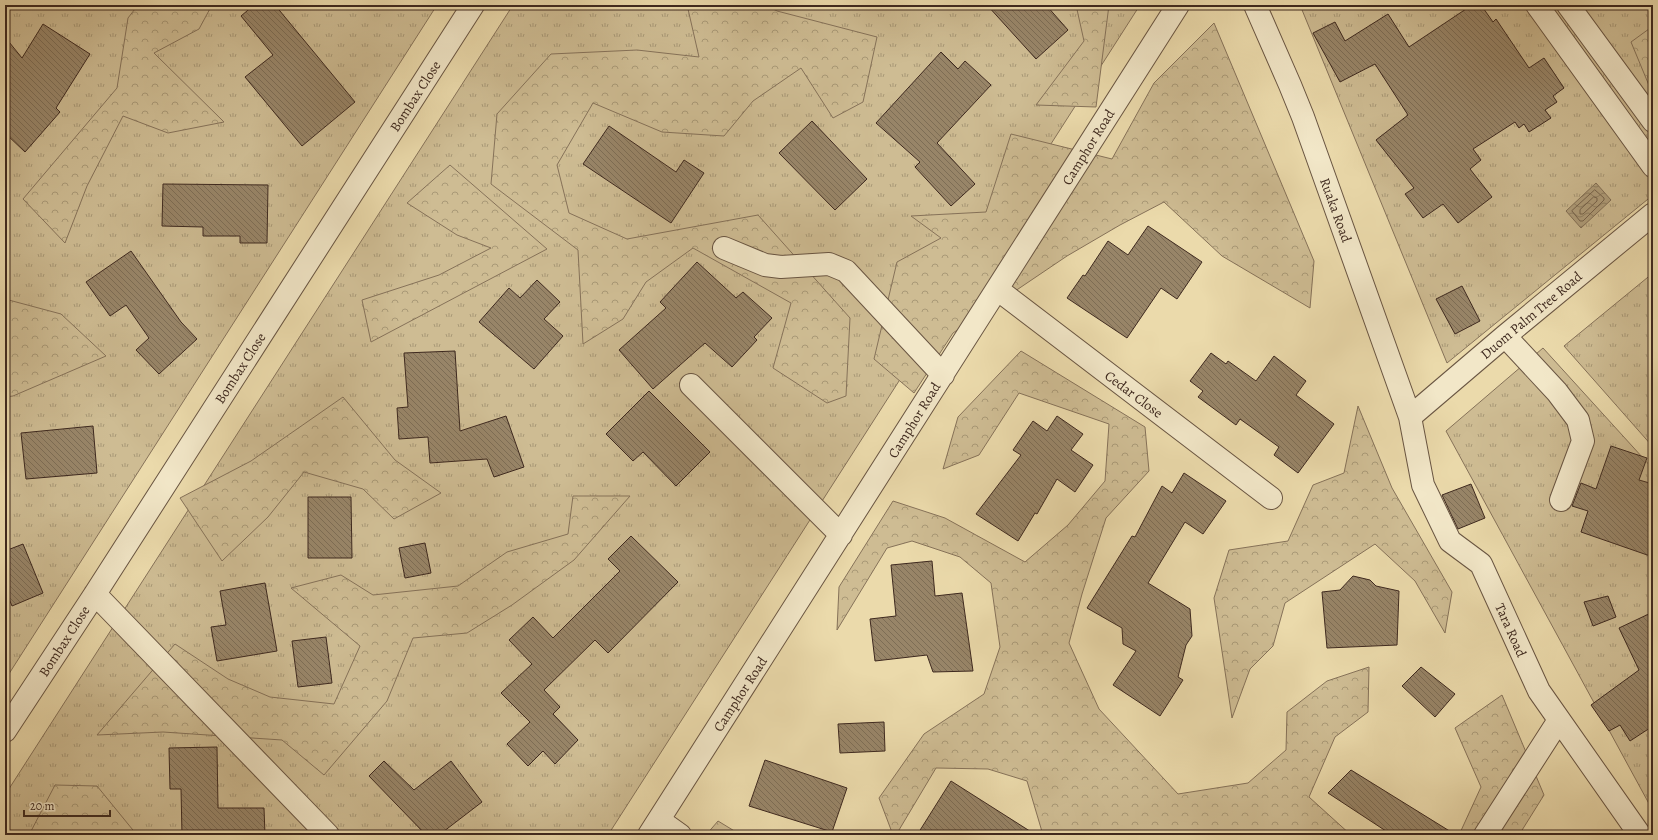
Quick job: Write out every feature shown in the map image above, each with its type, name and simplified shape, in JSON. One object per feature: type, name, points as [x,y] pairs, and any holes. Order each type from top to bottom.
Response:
[{"type":"street","name":"Bombax Close","points":[[5,731],[95,594],[473,5]]},
{"type":"street","name":"Camphor Road","points":[[654,827],[1178,5]]},
{"type":"street","name":"Ruaka Road","points":[[1255,5],[1303,117],[1410,417]]},
{"type":"street","points":[[1537,5],[1653,166]]},
{"type":"street","points":[[1568,5],[1653,121]]},
{"type":"street","name":"Duom Palm Tree Road","points":[[1410,417],[1505,336],[1653,214]]},
{"type":"street","points":[[724,248],[765,265],[781,267],[829,264],[846,271],[943,375]]},
{"type":"street","name":"Cedar Close","points":[[997,289],[1271,498]]},
{"type":"street","points":[[1505,336],[1557,392],[1578,420],[1582,441],[1562,500]]},
{"type":"street","points":[[691,385],[841,534]]},
{"type":"street","name":"Tara Road","points":[[1410,417],[1423,485],[1450,541],[1482,564],[1539,691],[1640,835]]},
{"type":"street","points":[[95,594],[328,835]]},
{"type":"street","points":[[1485,835],[1559,720]]},
{"type":"street","points":[[654,827],[680,835]]},
{"type":"green space","points":[[5,5],[437,5],[5,680]]},
{"type":"green space","points":[[138,5],[212,5],[199,29],[154,53],[224,122],[168,133],[123,116],[87,186],[65,243],[23,199],[117,88],[128,18]]},
{"type":"green space","points":[[513,5],[1140,5],[608,835],[5,835],[5,795]]},
{"type":"green space","points":[[693,5],[766,5],[777,11],[877,37],[863,102],[833,118],[801,68],[753,101],[724,136],[662,132],[593,103],[557,165],[569,213],[627,239],[758,215],[850,318],[846,396],[827,403],[773,368],[791,303],[693,248],[646,282],[623,319],[583,344],[578,250],[491,184],[497,114],[551,54],[637,50],[699,57],[688,9]]},
{"type":"green space","points":[[1076,5],[1109,5],[1096,107],[1036,105],[1084,41]]},
{"type":"green space","points":[[1300,5],[1653,5],[1653,195],[1447,363]]},
{"type":"green space","points":[[1214,23],[1314,261],[1310,308],[1222,256],[1164,202],[1120,225],[1067,256],[953,333],[914,393],[874,359],[897,262],[941,238],[911,216],[986,212],[1011,134],[1112,159],[1154,83]]},
{"type":"green space","points":[[1653,26],[1653,95],[1631,42]]},
{"type":"green space","points":[[450,165],[547,249],[371,342],[362,300],[439,275],[491,248],[457,235],[407,203]]},
{"type":"green space","points":[[1653,273],[1653,447],[1564,346]]},
{"type":"green space","points":[[5,299],[61,314],[106,356],[13,396],[5,397]]},
{"type":"green space","points":[[1543,348],[1653,469],[1653,811],[1446,431]]},
{"type":"green space","points":[[1021,351],[1145,427],[1149,471],[1106,518],[1082,594],[1069,643],[1099,709],[1178,794],[1248,783],[1286,750],[1287,712],[1327,681],[1369,667],[1368,712],[1335,737],[1309,797],[1351,835],[1043,835],[1027,781],[988,769],[936,768],[896,835],[893,835],[879,798],[924,734],[984,694],[1000,647],[991,583],[960,557],[912,541],[887,548],[837,630],[839,587],[893,501],[945,518],[1025,562],[1068,525],[1105,481],[1109,424],[1019,393],[979,455],[943,469],[958,417]]},
{"type":"green space","points":[[343,397],[395,460],[441,493],[394,519],[363,489],[304,472],[268,517],[222,561],[180,498],[251,461]]},
{"type":"green space","points":[[1358,406],[1392,488],[1452,592],[1445,633],[1415,581],[1375,544],[1285,603],[1273,646],[1250,669],[1232,718],[1214,598],[1229,550],[1288,541],[1313,485],[1344,473]]},
{"type":"green space","points":[[573,496],[630,496],[574,560],[512,605],[467,633],[413,638],[387,701],[324,775],[282,740],[163,732],[97,735],[175,644],[228,679],[270,697],[334,704],[360,646],[291,588],[341,575],[373,595],[458,586],[507,552],[568,534]]},
{"type":"green space","points":[[1502,695],[1544,795],[1519,835],[1459,835],[1481,787],[1455,728]]},
{"type":"green space","points":[[55,785],[97,786],[137,835],[29,835]]},
{"type":"green space","points":[[718,821],[741,835],[706,835]]},
{"type":"water","points":[[1596,183],[1611,200],[1581,228],[1566,211]]},
{"type":"building","points":[[254,5],[275,5],[355,102],[302,146],[245,77],[273,55],[241,16]]},
{"type":"building","points":[[987,5],[1046,5],[1068,30],[1036,59]]},
{"type":"building","points":[[1472,5],[1481,5],[1493,22],[1496,19],[1529,68],[1544,58],[1564,88],[1553,96],[1557,102],[1545,110],[1551,118],[1529,132],[1524,124],[1519,128],[1515,122],[1473,149],[1481,160],[1470,169],[1492,197],[1458,223],[1443,204],[1423,218],[1405,194],[1414,188],[1376,140],[1408,115],[1375,64],[1340,82],[1313,33],[1335,22],[1345,41],[1388,14],[1409,47]]},
{"type":"building","points":[[43,24],[90,54],[56,108],[60,112],[25,152],[5,133],[5,37],[22,58]]},
{"type":"building","points":[[941,52],[958,69],[965,61],[991,85],[937,143],[975,184],[951,206],[915,167],[920,162],[876,123]]},
{"type":"building","points":[[812,121],[867,179],[835,210],[779,153]]},
{"type":"building","points":[[609,126],[676,172],[684,160],[704,173],[671,223],[583,164]]},
{"type":"building","points":[[163,184],[268,185],[267,243],[240,243],[240,236],[203,236],[203,227],[162,226]]},
{"type":"building","points":[[1148,226],[1202,262],[1177,299],[1161,288],[1127,338],[1067,298],[1083,275],[1085,276],[1108,241],[1128,255]]},
{"type":"building","points":[[131,251],[181,322],[197,339],[159,374],[136,350],[149,338],[126,305],[110,316],[86,282]]},
{"type":"building","points":[[697,262],[736,298],[743,292],[772,318],[754,337],[757,340],[732,367],[705,343],[653,389],[619,350],[666,308],[660,302]]},
{"type":"building","points":[[537,280],[560,302],[544,319],[563,336],[534,369],[479,322],[509,288],[520,298]]},
{"type":"building","points":[[1462,286],[1480,321],[1455,334],[1436,299]]},
{"type":"building","points":[[455,351],[460,431],[506,416],[524,467],[494,477],[487,459],[430,463],[428,437],[399,439],[397,408],[408,407],[404,353]]},
{"type":"building","points":[[1211,353],[1226,364],[1228,361],[1256,381],[1274,356],[1306,381],[1296,395],[1334,424],[1298,473],[1274,455],[1279,447],[1240,419],[1236,425],[1198,397],[1203,391],[1190,381]]},
{"type":"building","points":[[649,391],[710,452],[676,486],[643,452],[633,461],[606,434]]},
{"type":"building","points":[[1057,416],[1083,434],[1071,450],[1093,465],[1075,492],[1057,479],[1037,514],[1035,513],[1018,541],[976,514],[1021,455],[1013,450],[1033,421],[1047,431]]},
{"type":"building","points":[[93,426],[97,473],[26,479],[21,433]]},
{"type":"building","points":[[1611,446],[1647,458],[1639,480],[1653,484],[1653,557],[1581,532],[1588,511],[1572,506],[1581,483],[1596,489]]},
{"type":"building","points":[[1184,473],[1226,501],[1203,534],[1185,522],[1148,583],[1190,609],[1192,636],[1186,645],[1178,677],[1183,680],[1160,716],[1113,685],[1136,651],[1123,644],[1122,628],[1087,608],[1132,536],[1135,537],[1162,486],[1172,493]]},
{"type":"building","points":[[1471,484],[1485,518],[1458,529],[1442,495]]},
{"type":"building","points":[[308,497],[351,497],[352,558],[308,558]]},
{"type":"building","points":[[631,536],[678,582],[608,653],[595,640],[544,690],[560,707],[553,714],[578,740],[555,764],[543,751],[528,766],[507,744],[530,722],[501,693],[532,664],[509,640],[533,617],[553,638],[620,571],[608,559]]},
{"type":"building","points":[[425,543],[431,573],[405,578],[399,548]]},
{"type":"building","points":[[23,544],[43,593],[12,606],[5,589],[5,551]]},
{"type":"building","points":[[932,561],[935,596],[962,593],[973,671],[933,672],[927,655],[875,661],[870,619],[896,616],[891,565]]},
{"type":"building","points":[[1353,576],[1370,580],[1376,586],[1399,591],[1397,645],[1327,648],[1322,592],[1340,590]]},
{"type":"building","points":[[265,583],[277,651],[217,661],[211,627],[226,625],[220,591]]},
{"type":"building","points":[[1608,596],[1616,617],[1593,626],[1584,602]]},
{"type":"building","points":[[1653,612],[1653,726],[1630,741],[1620,725],[1609,731],[1591,705],[1639,670],[1619,628]]},
{"type":"building","points":[[326,637],[332,683],[298,687],[292,641]]},
{"type":"building","points":[[1421,667],[1455,694],[1435,717],[1402,686]]},
{"type":"building","points":[[884,722],[885,751],[840,753],[838,724]]},
{"type":"building","points":[[217,747],[218,808],[264,808],[265,835],[182,835],[181,789],[170,789],[169,748]]},
{"type":"building","points":[[765,760],[847,788],[832,832],[749,806]]},
{"type":"building","points":[[384,761],[414,790],[451,761],[482,802],[439,835],[426,835],[369,776]]},
{"type":"building","points":[[1351,770],[1456,835],[1392,835],[1328,793]]},
{"type":"building","points":[[951,781],[1036,835],[917,835]]}]
